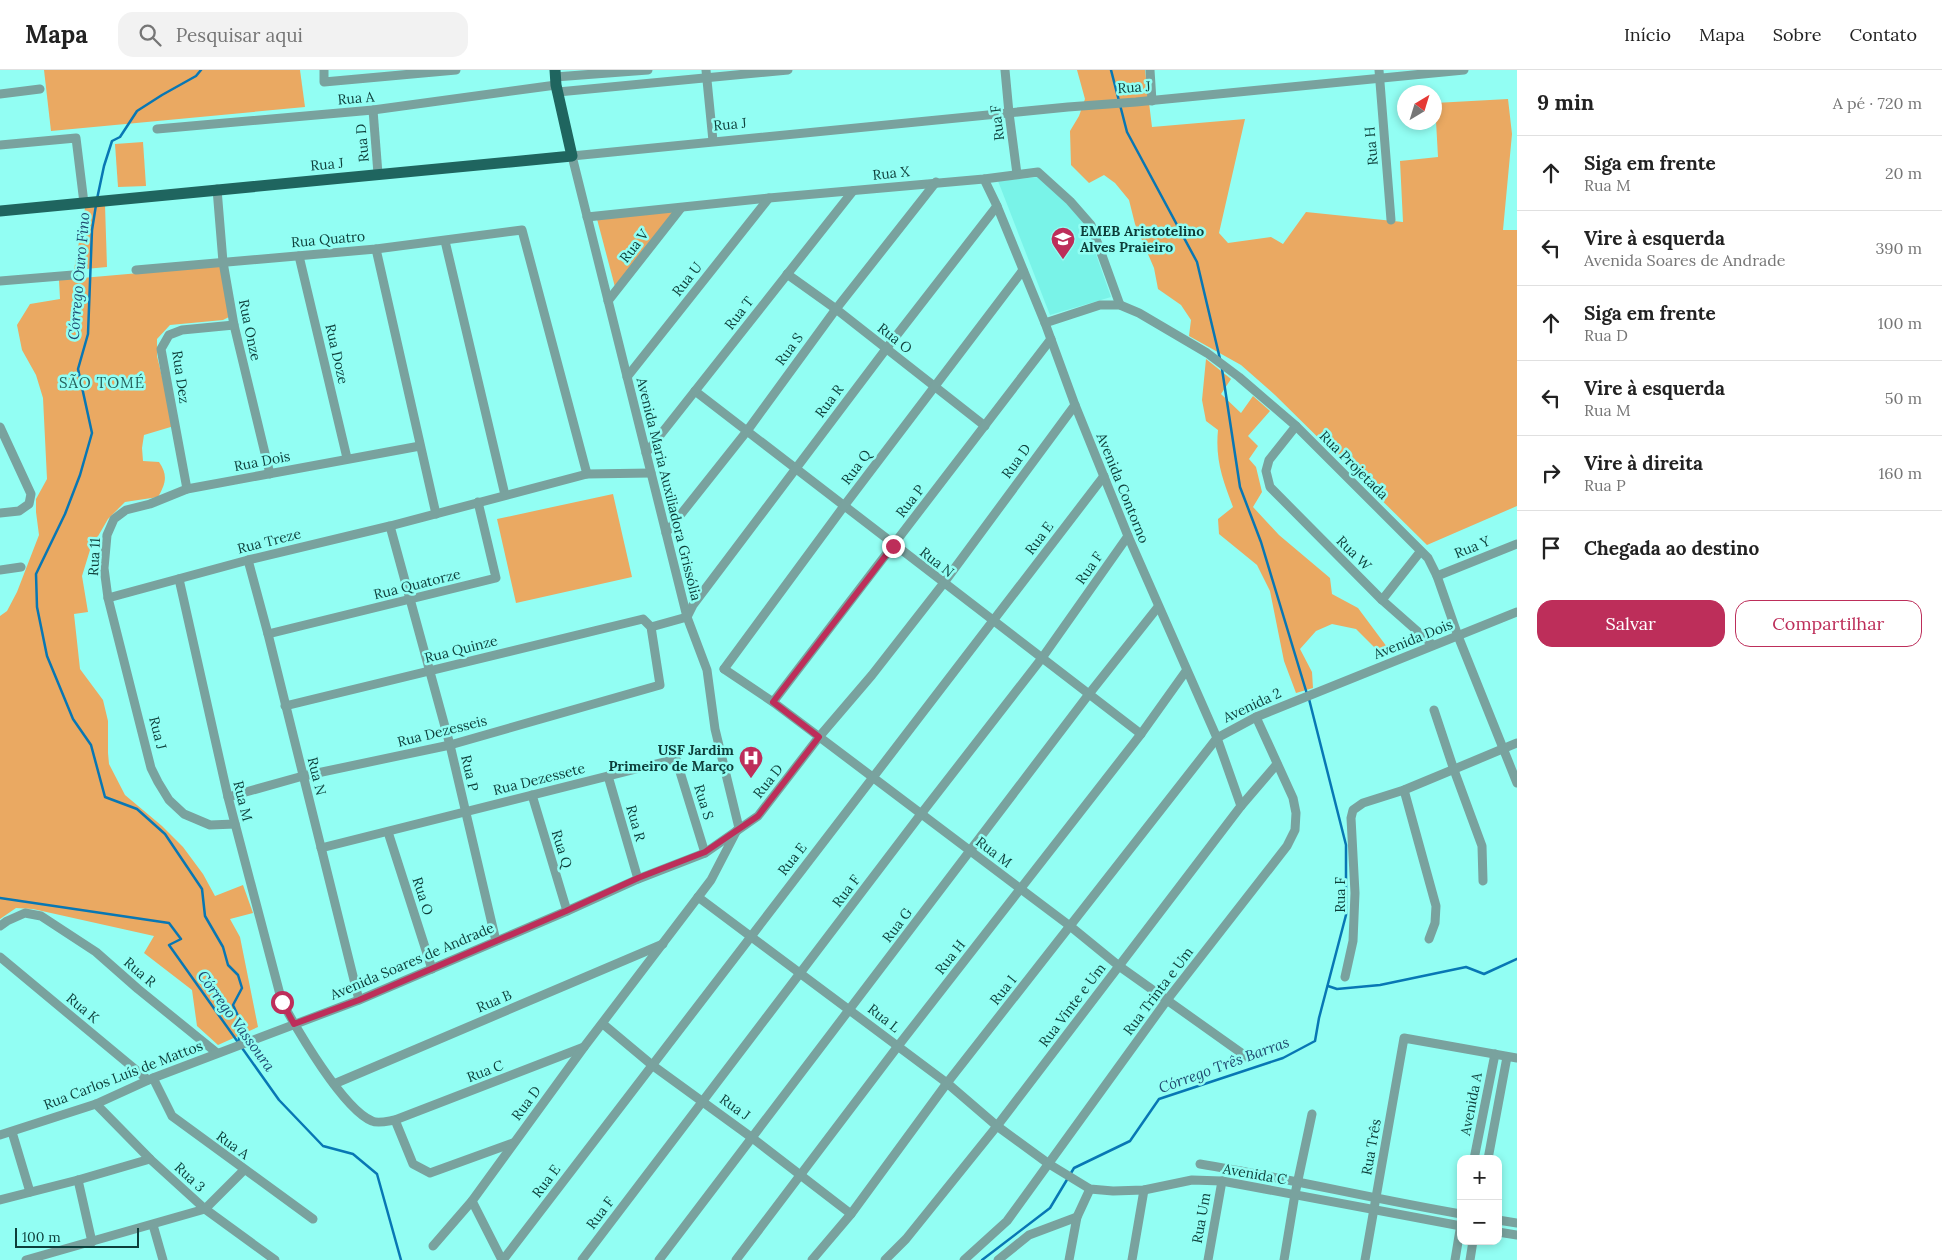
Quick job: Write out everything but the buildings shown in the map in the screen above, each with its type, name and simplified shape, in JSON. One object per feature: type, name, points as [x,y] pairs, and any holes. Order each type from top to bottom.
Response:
[{"type":"main road","points":[[556,81],[572,156]]},
{"type":"main road","name":"Rua J","points":[[0,211],[572,156]]},
{"type":"street","points":[[324,70],[324,82],[378,74],[456,70]]},
{"type":"street","name":"Rua A","points":[[157,129],[373,110],[556,81],[648,70]]},
{"type":"street","name":"Rua A","points":[[556,81],[788,70]]},
{"type":"street","name":"Rua F","points":[[1005,70],[1017,174]]},
{"type":"street","points":[[1150,70],[1152,101]]},
{"type":"street","name":"Rua J","points":[[572,156],[1101,104],[1152,101],[1379,74],[1464,70]]},
{"type":"street","points":[[706,74],[713,141]]},
{"type":"street","name":"Rua H","points":[[1379,74],[1391,220]]},
{"type":"street","points":[[0,94],[40,89]]},
{"type":"street","name":"Rua D","points":[[373,110],[378,174]]},
{"type":"street","points":[[0,145],[76,138],[92,202]]},
{"type":"street","name":"Avenida Maria Auxiliadora Grissólia","points":[[572,156],[687,617],[708,670],[715,729],[739,828]]},
{"type":"street","name":"Rua X","points":[[587,217],[936,182],[984,179],[1038,172],[1070,200],[1091,225],[1120,305]]},
{"type":"street","name":"Avenida Contorno","points":[[984,179],[1045,323],[1074,405],[1128,536],[1217,738],[1241,806]]},
{"type":"street","name":"Rua S","points":[[666,533],[746,431],[836,308],[936,182]]},
{"type":"street","name":"Rua Onze","points":[[217,189],[224,262],[234,325],[270,474]]},
{"type":"street","name":"Rua T","points":[[646,453],[853,191]]},
{"type":"street","name":"Rua U","points":[[627,377],[769,198]]},
{"type":"street","name":"Rua R","points":[[687,617],[693,605],[796,468],[997,206]]},
{"type":"street","name":"Rua V","points":[[608,301],[681,208]]},
{"type":"street","name":"Rua Quatro","points":[[136,270],[376,249],[522,230],[587,474]]},
{"type":"street","points":[[445,241],[505,495]]},
{"type":"street","points":[[376,249],[436,514]]},
{"type":"street","name":"Rua Doze","points":[[299,256],[347,458]]},
{"type":"street","name":"Rua Q","points":[[724,669],[844,506],[1023,270]]},
{"type":"street","name":"Rua O","points":[[787,274],[836,308],[986,426]]},
{"type":"street","points":[[0,281],[73,275]]},
{"type":"street","name":"Rua Projetada","points":[[1045,323],[1100,305],[1120,305],[1139,313],[1207,353],[1231,370],[1296,426],[1428,558],[1437,576],[1458,636],[1517,783]]},
{"type":"street","name":"Rua Dez","points":[[187,489],[161,349],[169,335],[182,330],[234,325]]},
{"type":"street","name":"Rua P","points":[[773,702],[1051,339]]},
{"type":"street","name":"Rua N","points":[[695,391],[796,468],[893,546],[1141,734]]},
{"type":"street","name":"Rua D","points":[[433,1246],[472,1201],[584,1047],[711,880],[739,828],[758,816],[819,737],[872,675],[943,584],[1074,405]]},
{"type":"street","name":"Rua W","points":[[1296,426],[1269,460],[1266,471],[1270,487],[1382,600],[1433,645]]},
{"type":"street","points":[[0,427],[30,494],[29,504],[19,511],[0,513]]},
{"type":"street","name":"Rua Dois","points":[[114,519],[126,510],[150,504],[187,489],[420,446]]},
{"type":"street","name":"Rua Treze","points":[[108,598],[248,560],[390,526],[587,474],[651,473]]},
{"type":"street","name":"Rua E","points":[[502,1260],[1104,476]]},
{"type":"street","name":"Rua Quatorze","points":[[268,634],[496,578],[478,502]]},
{"type":"street","name":"Rua 11","points":[[108,598],[104,568],[107,535],[114,519]]},
{"type":"street","name":"Rua P","points":[[390,526],[450,745],[496,941]]},
{"type":"street","name":"Rua F","points":[[582,1260],[1042,658],[1128,536]]},
{"type":"street","name":"Rua Y","points":[[1437,576],[1517,544]]},
{"type":"street","points":[[1382,600],[1420,552]]},
{"type":"street","name":"Rua N","points":[[248,560],[359,1000]]},
{"type":"street","points":[[0,570],[21,567]]},
{"type":"street","name":"Rua M","points":[[179,579],[228,797],[282,1002],[294,1024]]},
{"type":"street","name":"Rua J","points":[[108,598],[151,768],[158,782],[169,800],[184,814],[210,825],[235,824]]},
{"type":"street","name":"Rua G","points":[[659,1260],[1158,606]]},
{"type":"street","name":"Avenida Dois","points":[[1299,699],[1517,612]]},
{"type":"street","points":[[651,627],[687,617]]},
{"type":"street","name":"Rua Quinze","points":[[285,706],[643,619],[651,627]]},
{"type":"street","name":"Rua Dezesseis","points":[[228,797],[303,776],[450,745],[660,685],[651,627]]},
{"type":"street","points":[[708,670],[724,669]]},
{"type":"street","name":"Rua M","points":[[724,669],[773,702],[1070,926],[1118,966],[1247,1057]]},
{"type":"street","name":"Rua H","points":[[736,1260],[898,1046],[1141,734],[1186,671]]},
{"type":"street","name":"Avenida 2","points":[[1217,738],[1256,717],[1299,699]]},
{"type":"street","points":[[1434,710],[1482,846],[1484,881]]},
{"type":"street","name":"Rua Trinta e Um","points":[[964,1260],[1007,1221],[1167,1000],[1287,846],[1295,830],[1296,813],[1293,798],[1256,717]]},
{"type":"street","name":"Rua I","points":[[812,1260],[851,1214],[947,1083],[1217,738]]},
{"type":"street","name":"Rua F","points":[[1345,977],[1353,941],[1355,893],[1351,818],[1353,810],[1363,804],[1404,790],[1517,743]]},
{"type":"street","name":"Rua S","points":[[676,759],[705,852]]},
{"type":"street","name":"Rua Dezessete","points":[[321,848],[676,759]]},
{"type":"street","name":"Rua Vinte e Um","points":[[885,1260],[906,1239],[997,1126],[1241,806],[1277,764]]},
{"type":"street","name":"Rua R","points":[[608,776],[638,878]]},
{"type":"street","points":[[1404,790],[1436,906],[1435,923],[1429,939]]},
{"type":"street","name":"Rua Q","points":[[532,795],[566,911]]},
{"type":"street","name":"Avenida Soares de Andrade","points":[[228,1050],[359,1000],[638,878],[705,852],[739,828]]},
{"type":"street","name":"Rua O","points":[[388,832],[432,969]]},
{"type":"street","name":"Rua L","points":[[698,897],[850,1009],[947,1083],[997,1126],[1049,1164]]},
{"type":"street","name":"Rua R","points":[[0,926],[24,913],[41,916],[96,952],[217,1053]]},
{"type":"street","name":"Rua B","points":[[334,1084],[664,944]]},
{"type":"street","name":"Rua K","points":[[0,957],[151,1079]]},
{"type":"street","points":[[294,1024],[334,1084],[360,1114],[374,1122],[395,1120],[414,1164],[430,1172],[513,1143]]},
{"type":"street","name":"Rua J","points":[[603,1024],[652,1065],[751,1137],[851,1214]]},
{"type":"street","name":"Rua Três","points":[[1365,1260],[1404,1038],[1495,1054]]},
{"type":"street","name":"Rua C","points":[[395,1120],[584,1047]]},
{"type":"street","name":"Rua Carlos Luís de Mattos","points":[[0,1135],[96,1104],[151,1079],[228,1050]]},
{"type":"street","points":[[1495,1054],[1517,1058]]},
{"type":"street","name":"Avenida A","points":[[1475,1155],[1495,1054]]},
{"type":"street","name":"Avenida A","points":[[1489,1155],[1507,1057]]},
{"type":"street","name":"Rua A","points":[[151,1079],[172,1116],[313,1219]]},
{"type":"street","name":"Rua 3","points":[[96,1104],[204,1209],[273,1260]]},
{"type":"street","points":[[1284,1260],[1297,1182],[1312,1114]]},
{"type":"street","points":[[12,1132],[30,1192]]},
{"type":"street","points":[[0,1200],[78,1180],[150,1158]]},
{"type":"street","name":"Avenida C","points":[[1049,1164],[1090,1189],[1113,1191],[1144,1190],[1192,1180],[1222,1181],[1457,1225]]},
{"type":"street","points":[[1200,1164],[1264,1174],[1376,1199],[1457,1213]]},
{"type":"street","points":[[26,1260],[204,1209],[244,1170]]},
{"type":"street","points":[[78,1180],[92,1242]]},
{"type":"street","name":"Rua Um","points":[[1208,1260],[1222,1181]]},
{"type":"street","points":[[1069,1260],[1077,1217],[1090,1189]]},
{"type":"street","points":[[1132,1260],[1144,1190]]},
{"type":"street","points":[[472,1201],[502,1260]]},
{"type":"street","points":[[998,1260],[1029,1235],[1077,1217]]},
{"type":"street","points":[[1502,1221],[1517,1223]]},
{"type":"street","points":[[153,1225],[163,1260]]},
{"type":"street","points":[[1502,1233],[1517,1236]]},
{"type":"street","points":[[1455,1260],[1458,1245]]},
{"type":"street","points":[[1470,1260],[1472,1245]]},
{"type":"shaded area","points":[[44,70],[300,70],[305,107],[51,131]]},
{"type":"shaded area","points":[[1077,70],[1145,70],[1152,127],[1245,119],[1219,233],[1228,243],[1271,237],[1283,244],[1306,212],[1403,222],[1400,161],[1438,157],[1436,130],[1442,130],[1442,103],[1508,99],[1512,134],[1503,230],[1517,230],[1517,506],[1427,545],[1275,395],[1241,365],[1189,336],[1191,320],[1181,305],[1158,289],[1154,268],[1135,224],[1129,200],[1115,183],[1104,175],[1089,183],[1071,165],[1070,131],[1079,116],[1085,99]]},
{"type":"shaded area","points":[[143,142],[146,186],[118,187],[115,144]]},
{"type":"shaded area","name":"EMEB Aristotelino Alves Praieiro","points":[[1038,177],[1071,207],[1085,223],[1111,297],[1050,315],[998,181]]},
{"type":"shaded area","points":[[105,205],[107,267],[74,270],[85,208]]},
{"type":"shaded area","points":[[675,211],[615,287],[597,219]]},
{"type":"shaded area","points":[[220,266],[229,317],[223,320],[170,325],[157,339],[157,356],[174,426],[144,435],[142,448],[143,461],[159,462],[162,467],[165,475],[163,487],[158,497],[125,502],[108,519],[90,550],[82,576],[88,612],[74,614],[80,669],[103,700],[108,721],[109,764],[125,795],[162,826],[183,847],[203,874],[215,896],[243,885],[253,913],[230,919],[240,937],[258,1027],[218,1045],[197,1026],[192,990],[144,953],[154,936],[33,909],[16,908],[0,919],[0,616],[7,611],[17,592],[39,535],[36,499],[47,479],[43,398],[36,375],[22,350],[17,325],[30,304],[60,299],[59,280]]},
{"type":"shaded area","points":[[1206,359],[1231,379],[1221,394],[1241,413],[1253,396],[1270,411],[1248,436],[1258,446],[1249,459],[1256,467],[1262,492],[1253,507],[1279,535],[1330,578],[1332,594],[1358,608],[1387,647],[1380,653],[1356,629],[1332,624],[1316,631],[1300,649],[1312,672],[1313,688],[1296,693],[1284,661],[1270,591],[1257,565],[1219,534],[1218,519],[1233,507],[1223,479],[1219,460],[1218,430],[1206,421],[1202,400]]},
{"type":"shaded area","points":[[613,494],[632,577],[516,603],[497,519]]},
{"type":"waterway","name":"Córrego Ouro Fino","points":[[97,199],[112,141],[120,137],[137,111],[196,76],[201,70]]},
{"type":"waterway","points":[[1111,70],[1127,132],[1197,262],[1220,359]]},
{"type":"waterway","name":"Córrego Ouro Fino","points":[[96,205],[92,230],[88,334],[78,369],[92,433],[80,475],[65,514],[36,574],[37,607],[47,656],[73,719],[91,745],[105,797],[137,809],[165,834],[202,889],[205,916],[223,947],[228,965],[238,975],[242,988],[233,1005],[239,1018],[239,1043]]},
{"type":"waterway","points":[[1222,369],[1240,487],[1261,542],[1307,694]]},
{"type":"waterway","name":"Córrego Três Barras","points":[[982,1260],[1050,1208],[1074,1168],[1130,1141],[1159,1099],[1283,1058],[1315,1041],[1319,1018],[1346,915],[1346,845],[1309,699]]},
{"type":"waterway","name":"Córrego Vassoura","points":[[0,898],[169,923],[181,939],[169,945],[279,1100],[323,1146],[353,1154],[377,1174],[401,1260]]},
{"type":"waterway","name":"Córrego Três Barras","points":[[1328,986],[1337,989],[1380,985],[1466,967],[1484,974],[1517,959]]},
{"type":"place","name":"EMEB Aristotelino Alves Praieiro","points":[[1063,260]]},
{"type":"place","name":"USF Jardim Primeiro de Março","points":[[751,779]]},
{"type":"district","name":"SÃO TOMÉ","points":[[102,383]]},
{"type":"route","points":[[282,1002],[294,1024],[359,1000],[638,878],[705,852],[758,816],[819,737],[773,702],[893,546]]}]
